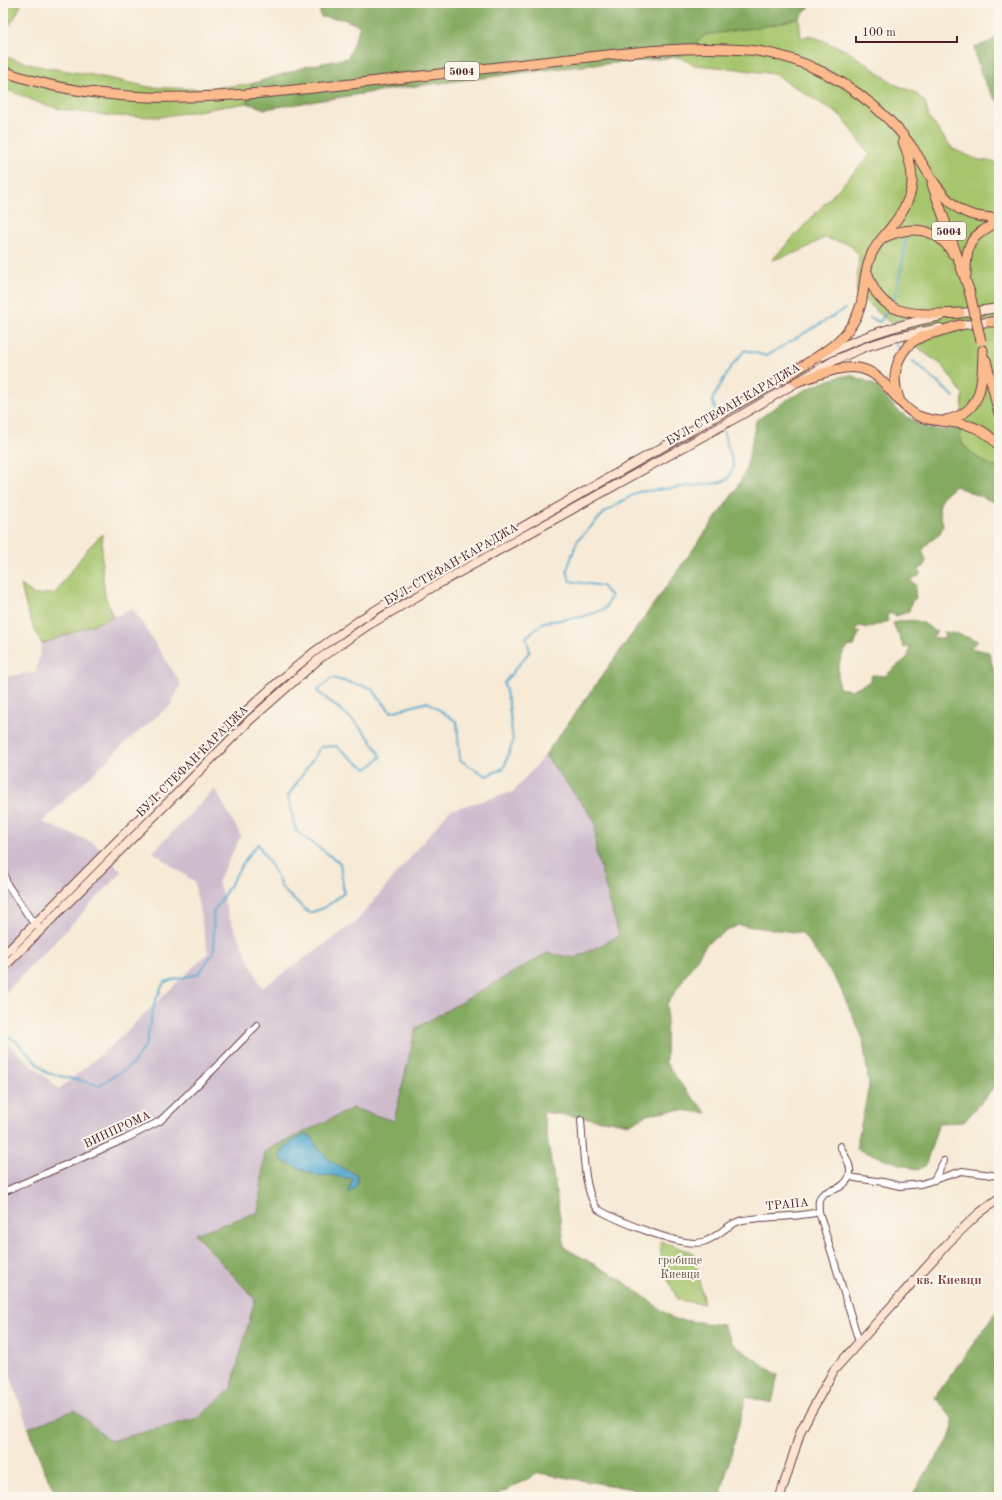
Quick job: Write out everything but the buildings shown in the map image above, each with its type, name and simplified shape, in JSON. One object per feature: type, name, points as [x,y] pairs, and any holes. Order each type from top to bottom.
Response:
[{"type":"main road","name":"5004","points":[[3,72],[63,88],[112,95],[177,98],[241,95],[667,50],[725,48],[762,52],[789,58],[817,69],[840,82],[872,105],[900,132],[927,172],[941,207],[968,286],[999,414]]},
{"type":"main road","points":[[792,373],[832,347],[850,328],[856,318],[861,304],[870,258],[875,247],[901,214],[910,194],[912,172],[909,156],[900,132]]},
{"type":"main road","points":[[927,172],[956,207],[977,216],[999,219]]},
{"type":"main road","points":[[968,286],[967,254],[971,242],[980,232],[999,219]]},
{"type":"main road","points":[[882,239],[899,232],[916,229],[933,234],[943,241],[950,249],[968,286]]},
{"type":"main road","points":[[867,271],[870,283],[876,293],[885,303],[896,310],[915,314],[960,313]]},
{"type":"main road","name":"БУЛ. СТЕФАН КАРАДЖА","points":[[3,956],[243,714],[277,683],[335,636],[394,599],[830,352],[861,338],[905,325],[960,313],[999,308]]},
{"type":"main road","name":"БУЛ. СТЕФАН КАРАДЖА","points":[[3,968],[250,720],[283,689],[325,655],[367,626],[405,603],[833,361],[872,345],[920,331],[996,321]]},
{"type":"main road","points":[[901,403],[894,378],[898,362],[904,351],[924,336],[960,325]]},
{"type":"main road","points":[[982,346],[999,384]]},
{"type":"main road","points":[[940,421],[960,416],[970,409],[980,389],[982,346]]},
{"type":"main road","points":[[796,382],[849,367],[867,370],[876,376],[901,403],[918,416],[928,420],[975,427],[986,433],[999,446]]},
{"type":"main road","points":[[780,1497],[801,1430],[834,1370],[948,1243],[977,1215],[999,1198]]},
{"type":"street","points":[[3,870],[7,884],[34,924],[42,930]]},
{"type":"street","name":"ВИНПРОМА","points":[[3,1192],[160,1121],[257,1025]]},
{"type":"street","name":"ТРАПА","points":[[581,1120],[585,1165],[591,1198],[596,1207],[600,1210],[630,1225],[678,1241],[692,1244],[708,1240],[730,1225],[742,1220],[806,1215],[819,1212],[859,1342]]},
{"type":"street","points":[[819,1212],[818,1203],[822,1194],[840,1186],[846,1182],[849,1176],[851,1168],[849,1161],[840,1146]]},
{"type":"street","points":[[934,1180],[944,1161]]},
{"type":"street","points":[[849,1176],[900,1186],[921,1184],[962,1171],[999,1176]]},
{"type":"shaded area","points":[[133,609],[181,684],[172,704],[125,743],[42,822],[94,843],[122,872],[3,995],[3,677],[36,672],[42,644]]},
{"type":"shaded area","points":[[545,755],[595,821],[596,852],[619,901],[619,936],[575,958],[547,953],[416,1028],[394,1121],[265,1151],[258,1212],[195,1234],[255,1299],[231,1389],[198,1418],[110,1441],[75,1410],[28,1428],[3,1353],[3,1029],[8,1044],[59,1089],[112,1045],[208,953],[194,882],[153,852],[215,789],[241,836],[218,881],[229,917],[262,988],[356,922],[450,810],[513,792]]},
{"type":"green space","points":[[3,3],[22,3],[14,19],[3,33]]},
{"type":"green space","points":[[318,3],[814,3],[799,18],[772,25],[705,35],[679,57],[562,68],[400,88],[265,109],[247,103],[251,84],[308,66],[348,58],[360,26],[343,19],[321,17]]},
{"type":"green space","points":[[799,18],[801,38],[810,35],[847,51],[894,84],[914,92],[925,102],[929,118],[953,149],[976,159],[999,163],[999,468],[977,457],[968,450],[960,440],[963,394],[942,365],[926,354],[856,293],[859,255],[849,244],[824,238],[801,251],[772,260],[870,155],[841,116],[774,74],[694,65],[679,57],[705,35],[772,25]]},
{"type":"green space","points":[[999,35],[999,103],[982,77],[974,47],[990,42]]},
{"type":"green space","points":[[3,56],[37,66],[93,75],[149,87],[201,89],[251,84],[247,103],[160,117],[114,116],[64,110],[42,104],[3,88]]},
{"type":"green space","points":[[850,375],[874,384],[897,410],[925,428],[942,430],[961,428],[960,440],[968,450],[982,461],[999,468],[999,504],[955,486],[942,497],[939,508],[943,525],[940,534],[929,542],[922,551],[926,560],[924,567],[918,569],[921,572],[919,576],[910,579],[916,585],[916,598],[912,601],[909,611],[897,616],[889,613],[887,617],[888,621],[867,628],[860,626],[856,628],[856,632],[860,631],[854,646],[848,647],[844,652],[840,661],[838,677],[839,688],[851,690],[869,682],[872,675],[885,676],[908,657],[910,646],[904,648],[893,623],[908,620],[923,623],[937,632],[932,637],[945,639],[944,632],[958,634],[978,641],[970,648],[989,652],[995,675],[999,677],[999,1081],[964,1122],[939,1123],[925,1166],[918,1170],[856,1149],[869,1086],[863,1039],[838,983],[802,933],[738,925],[708,942],[667,1004],[666,1063],[683,1087],[707,1113],[678,1110],[659,1112],[647,1115],[630,1124],[543,1112],[565,1248],[620,1279],[674,1319],[723,1325],[733,1344],[778,1375],[772,1403],[746,1397],[721,1493],[735,1497],[634,1497],[632,1489],[539,1473],[493,1497],[57,1497],[42,1465],[28,1428],[75,1410],[110,1441],[198,1418],[231,1389],[255,1299],[195,1234],[258,1212],[265,1151],[353,1108],[394,1121],[416,1028],[547,953],[575,958],[619,936],[596,852],[595,821],[545,755],[735,491],[746,470],[756,421],[777,406],[801,392],[838,377]],"holes":[[[306,1135],[311,1136],[316,1146],[328,1158],[342,1168],[356,1174],[357,1183],[352,1191],[348,1192],[353,1178],[343,1178],[330,1175],[318,1176],[283,1161],[280,1156],[290,1143],[297,1138]]]},
{"type":"green space","points":[[102,534],[102,566],[105,596],[113,617],[42,644],[29,615],[21,585],[35,595],[55,593],[88,548]]},
{"type":"green space","name":"гробище Киевци","points":[[660,1241],[694,1253],[704,1304],[678,1300],[662,1268]]},
{"type":"green space","points":[[999,1308],[999,1497],[911,1497],[948,1441],[953,1427],[952,1418],[935,1397]]},
{"type":"water","points":[[306,1135],[311,1136],[316,1146],[332,1162],[356,1174],[357,1183],[352,1191],[348,1192],[353,1178],[343,1178],[330,1175],[318,1176],[283,1161],[280,1156],[287,1146],[297,1138]]},
{"type":"waterway","points":[[894,300],[906,238]]},
{"type":"waterway","points":[[716,411],[712,400],[730,368],[745,350],[766,356],[845,309]]},
{"type":"waterway","points":[[870,318],[880,322],[887,311]]},
{"type":"waterway","points":[[895,344],[899,348]]},
{"type":"waterway","points":[[913,361],[954,397]]},
{"type":"waterway","points":[[3,1033],[17,1042],[47,1073],[99,1085],[133,1064],[146,1044],[154,1004],[164,982],[198,974],[214,952],[213,913],[245,860],[258,844],[275,872],[282,889],[309,913],[324,908],[344,893],[340,863],[296,831],[288,796],[321,747],[336,746],[367,769],[381,757],[375,746],[361,728],[317,691],[332,678],[371,688],[391,712],[428,702],[457,722],[460,760],[486,776],[504,768],[513,741],[509,705],[504,683],[530,651],[526,637],[544,622],[582,617],[605,609],[611,596],[602,586],[570,581],[567,570],[577,541],[606,511],[638,492],[718,483],[728,479],[734,467],[723,431]]},
{"type":"district","name":"кв. Киевци","points":[[949,1279]]}]
